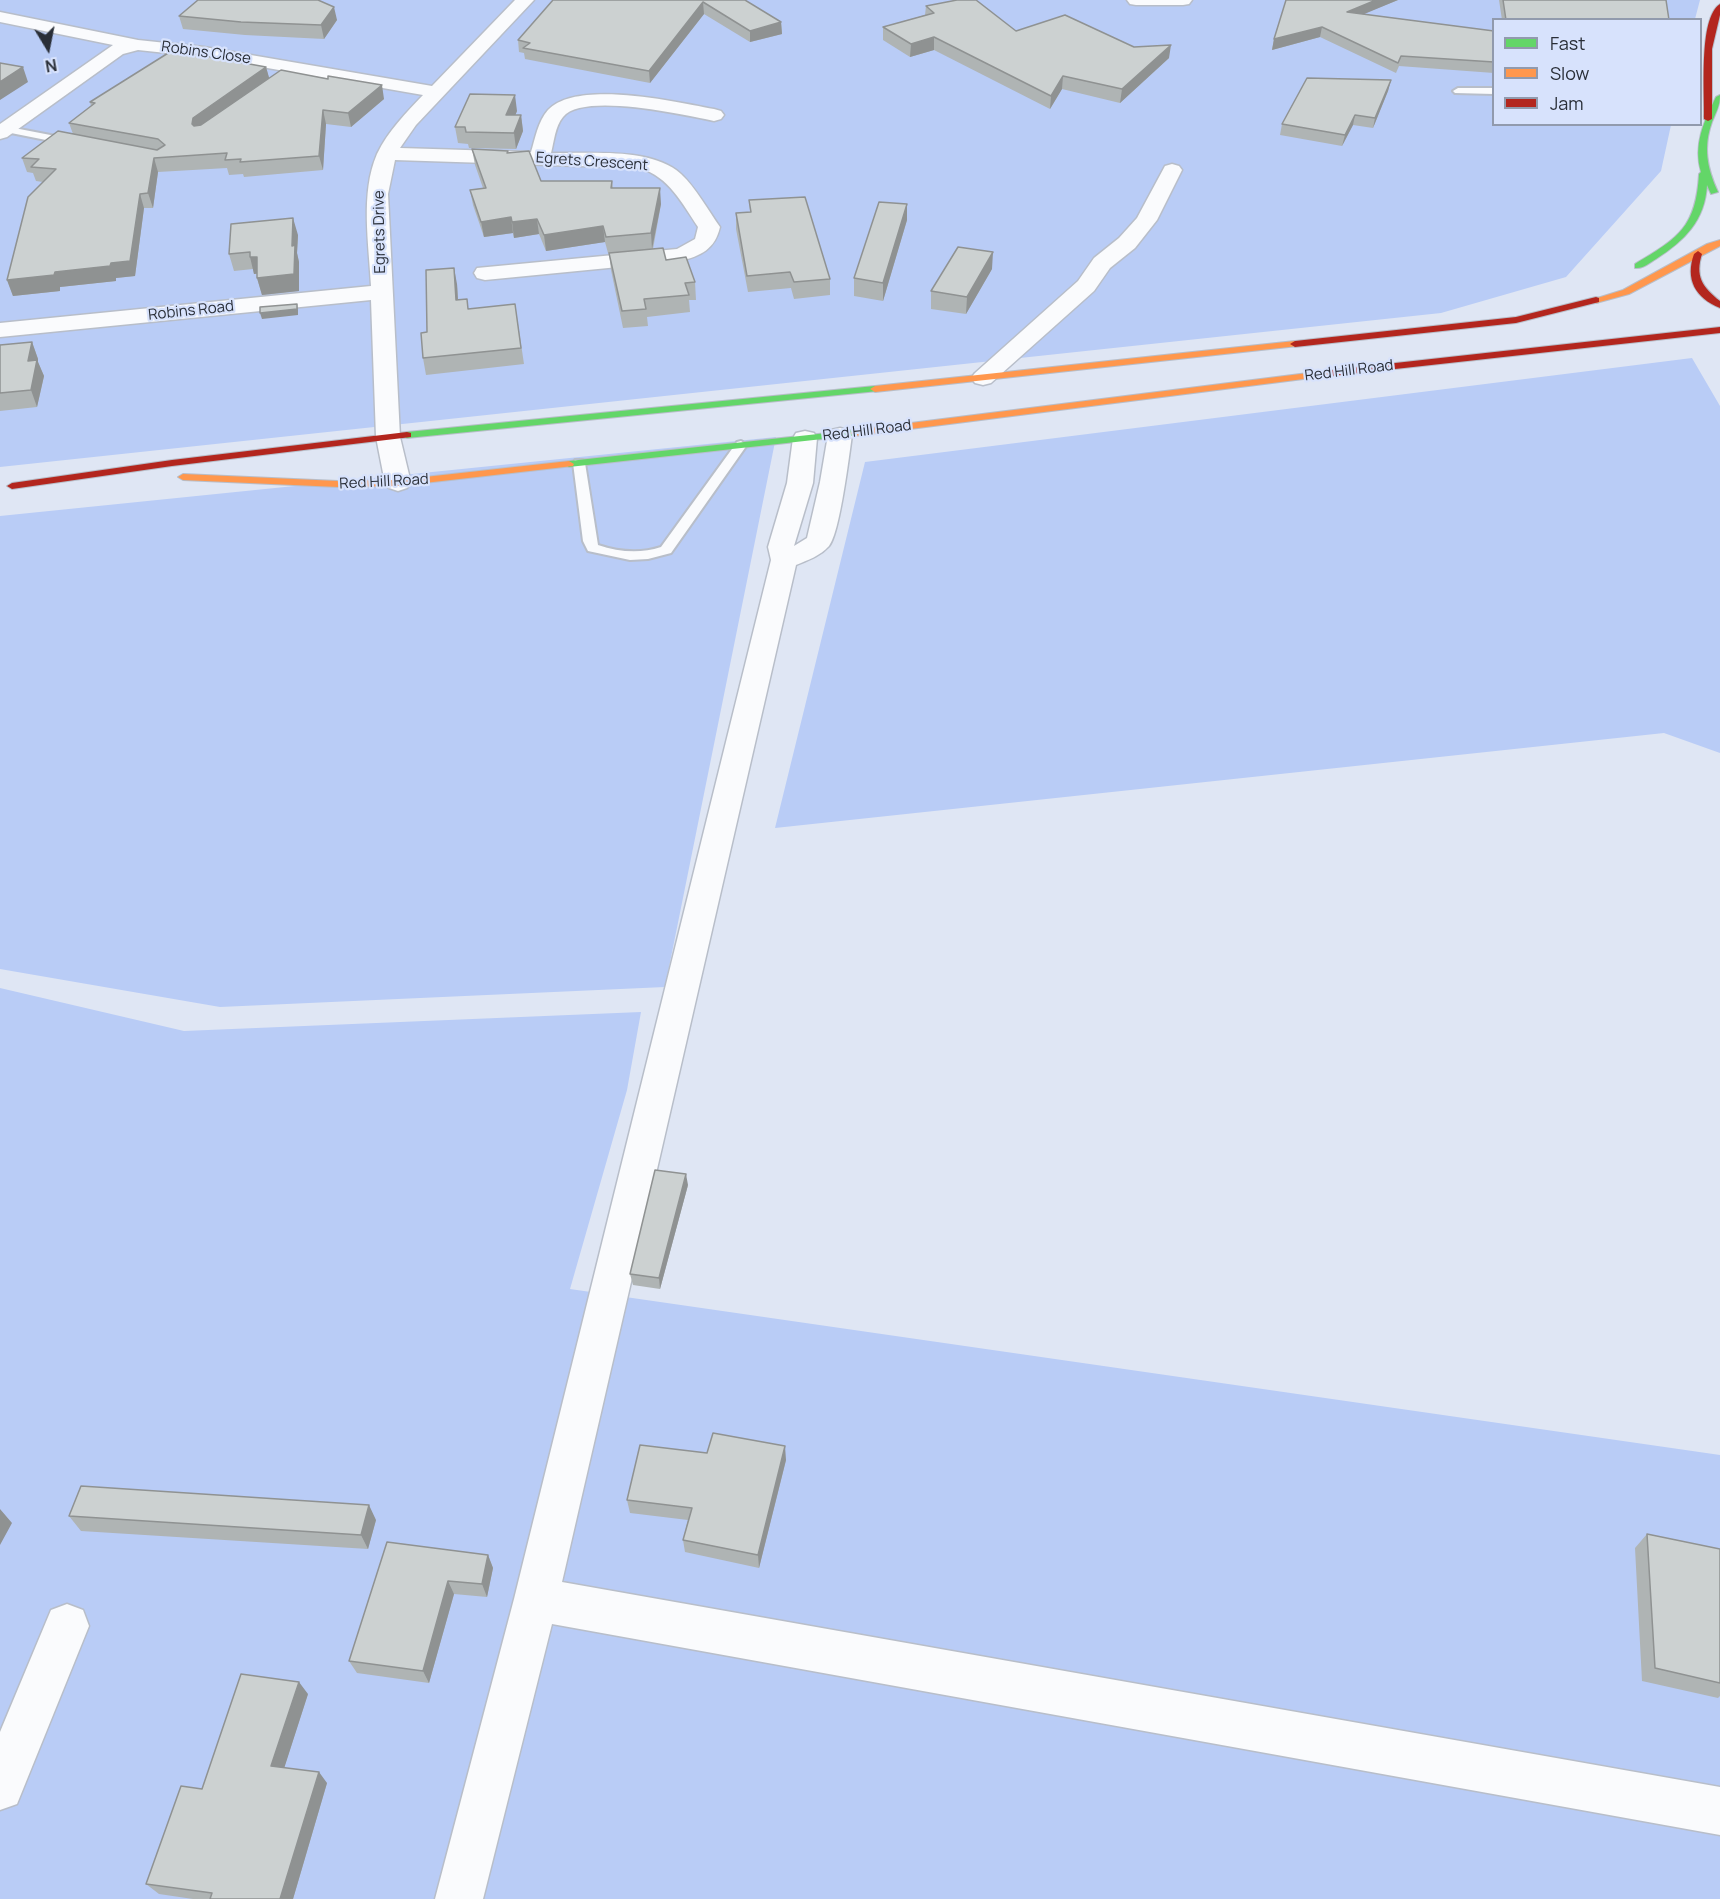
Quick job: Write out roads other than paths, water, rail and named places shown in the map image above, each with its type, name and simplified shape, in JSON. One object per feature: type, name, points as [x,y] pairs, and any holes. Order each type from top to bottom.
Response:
[{"type":"main road","points":[[1564,309],[1621,276],[1671,243],[1690,226],[1702,204],[1703,174],[1699,148],[1708,119],[1710,100],[1707,60],[1711,35],[1720,6]]},
{"type":"main road","points":[[1703,174],[1720,204]]},
{"type":"main road","points":[[1715,244],[1720,230]]},
{"type":"main road","name":"Red Hill Road","points":[[6,486],[388,437],[983,378],[1516,320],[1626,292],[1715,244]]},
{"type":"main road","points":[[1698,254],[1692,265],[1692,277],[1701,291],[1720,305]]},
{"type":"main road","name":"Red Hill Road","points":[[6,486],[162,477],[296,483],[398,483],[840,435],[1345,371],[1720,330]]},
{"type":"street","name":"Egrets Drive","points":[[398,483],[388,437],[378,194],[380,171],[393,140],[525,0]]},
{"type":"street","points":[[1136,0],[1183,0]]},
{"type":"street","points":[[0,17],[138,45]]},
{"type":"street","name":"Robins Close","points":[[2,131],[117,50],[138,45],[204,52],[292,71],[436,92]]},
{"type":"street","points":[[539,158],[555,112],[571,102],[585,99],[613,100],[714,115]]},
{"type":"street","name":"Egrets Crescent","points":[[387,154],[642,162],[661,168],[676,180],[709,227],[707,237],[701,247],[680,255],[485,273]]},
{"type":"street","points":[[983,378],[1086,286],[1102,263],[1127,243],[1146,220],[1172,170]]},
{"type":"street","name":"Robins Road","points":[[0,330],[382,292]]},
{"type":"street","points":[[784,560],[809,550],[819,541],[833,482],[840,435]]},
{"type":"street","points":[[459,1899],[536,1599],[784,560],[781,547],[800,483],[805,438]]},
{"type":"street","points":[[536,1599],[1720,1812]]},
{"type":"street","points":[[0,1787],[67,1626]]},
{"type":"lane","points":[[1458,91],[1492,91]]},
{"type":"lane","points":[[2,131],[83,144]]},
{"type":"lane","points":[[579,463],[590,542],[593,548],[610,554],[650,556],[666,550],[741,446]]}]
